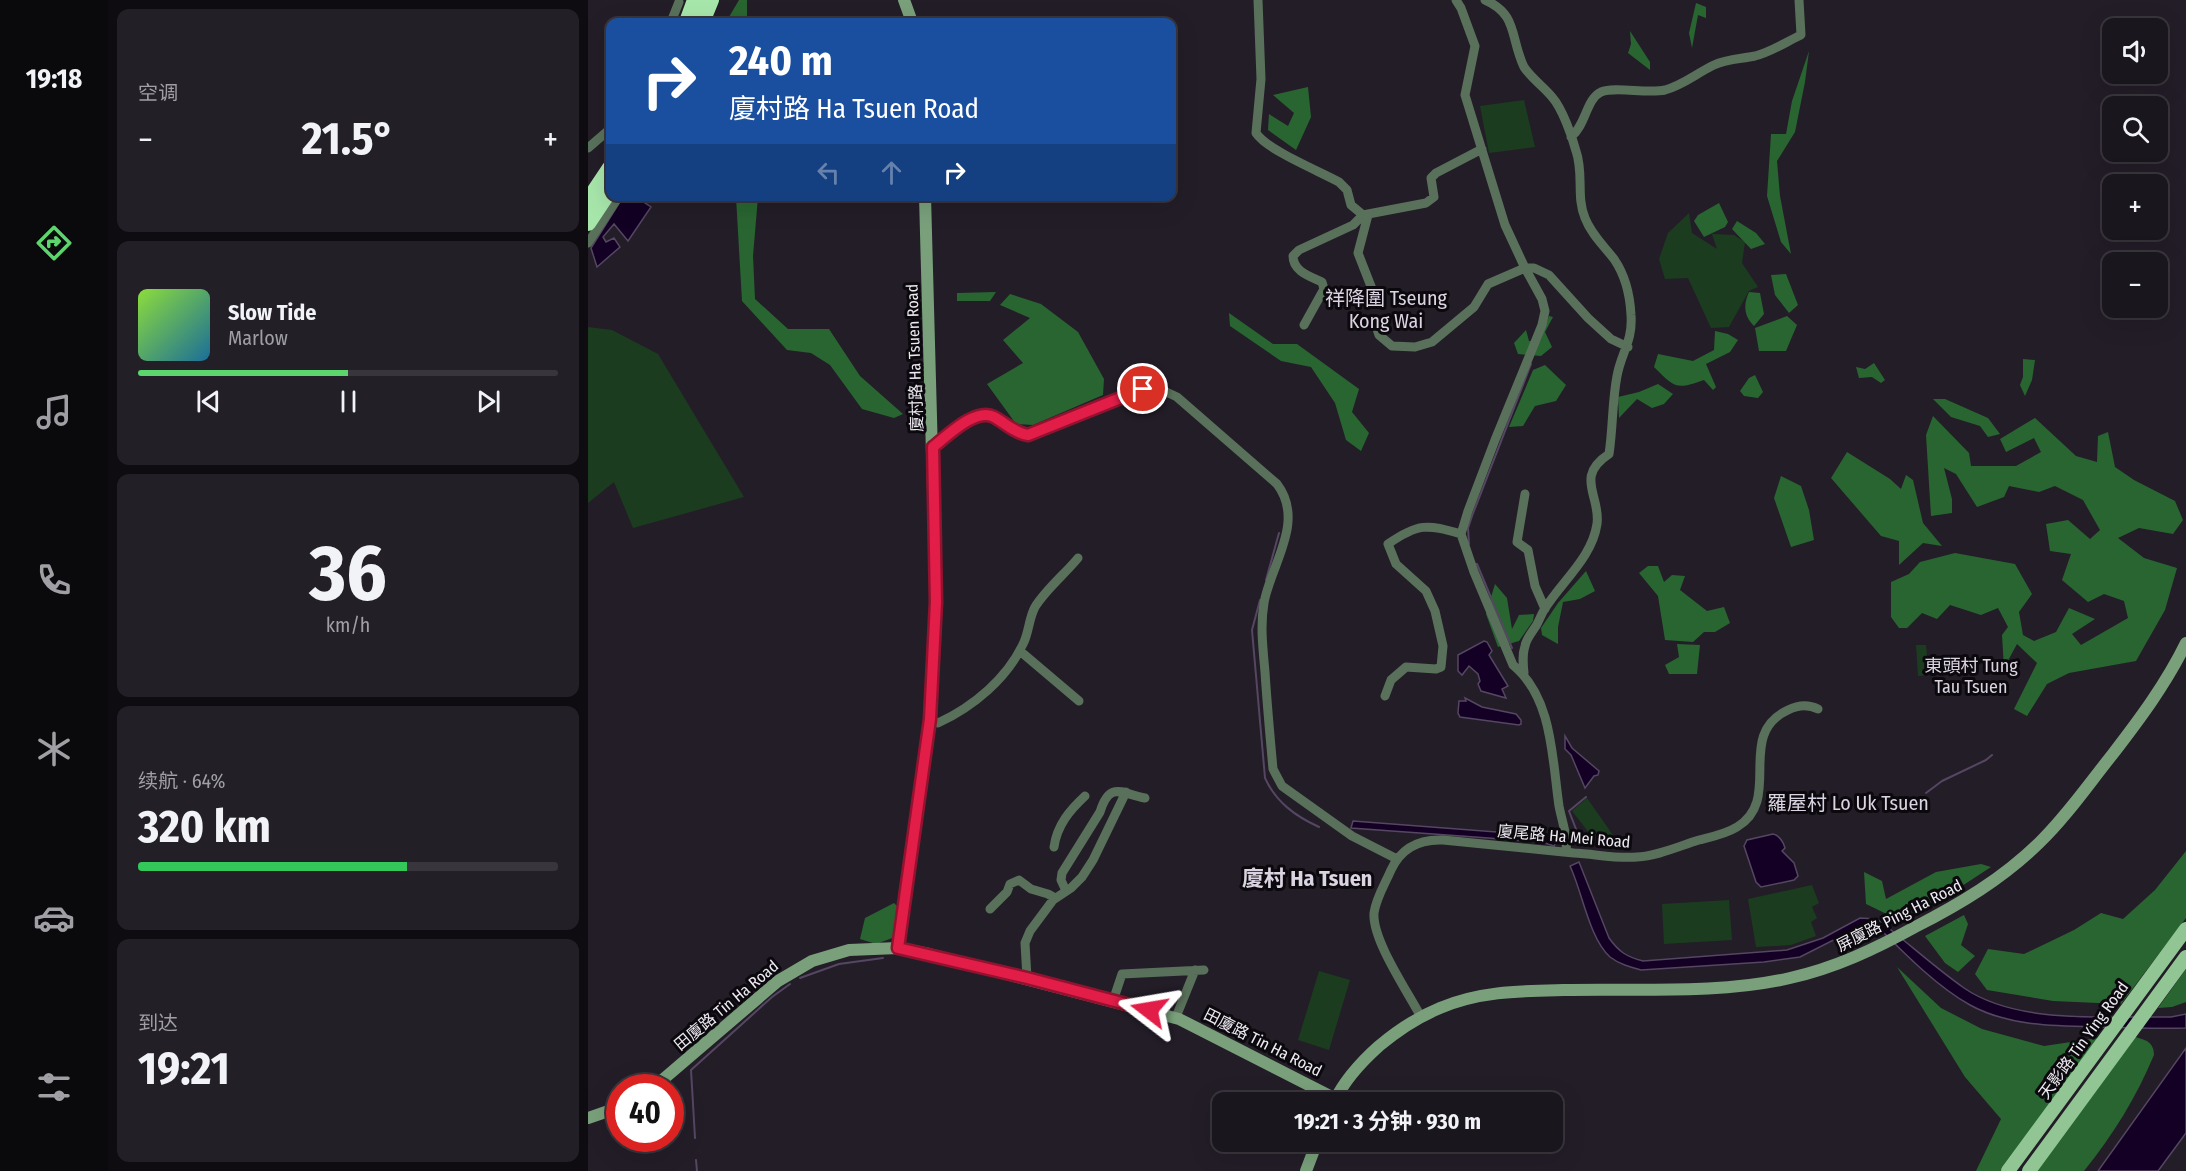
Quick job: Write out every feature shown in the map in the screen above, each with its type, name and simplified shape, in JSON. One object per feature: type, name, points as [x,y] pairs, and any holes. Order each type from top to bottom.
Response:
[{"type":"highway","points":[[704,18],[711,0]]},
{"type":"highway","points":[[687,1],[687,18]]},
{"type":"highway","points":[[588,201],[606,174]]},
{"type":"highway","points":[[588,223],[606,196]]},
{"type":"main road","name":"天影路 Tin Ying Road","points":[[2007,1171],[2186,929]]},
{"type":"main road","name":"天影路 Tin Ying Road","points":[[2029,1171],[2186,957]]},
{"type":"street","points":[[904,0],[911,18]]},
{"type":"street","points":[[1258,0],[1261,79],[1256,133],[1275,148],[1339,182],[1347,190],[1351,205],[1358,213],[1365,215],[1426,203],[1434,197],[1431,178],[1436,172],[1482,149]]},
{"type":"street","points":[[1456,0],[1475,46],[1465,95],[1502,216],[1525,268],[1542,299],[1545,311],[1545,317],[1461,534],[1474,572],[1513,664],[1524,673]]},
{"type":"street","points":[[1485,0],[1499,6],[1511,25],[1525,69],[1554,99],[1577,153],[1584,216],[1593,232],[1616,261],[1628,289],[1632,328],[1628,348],[1618,372],[1609,453],[1602,458],[1592,472],[1591,483],[1598,522],[1593,538],[1581,560],[1545,609],[1525,643],[1522,656],[1524,673],[1547,723],[1567,842],[1566,852]]},
{"type":"street","points":[[1571,137],[1580,130],[1592,100],[1598,93],[1608,90],[1636,92],[1664,90],[1690,80],[1716,64],[1756,56],[1801,35],[1799,0]]},
{"type":"street","points":[[674,18],[687,1]]},
{"type":"street","points":[[588,148],[606,132]]},
{"type":"street","points":[[588,243],[616,201]]},
{"type":"street","name":"廈村路 Ha Tsuen Road","points":[[898,948],[930,719],[936,602],[925,201]]},
{"type":"street","points":[[1365,215],[1358,253],[1374,294]]},
{"type":"street","points":[[1304,325],[1324,285],[1301,272],[1295,265],[1293,256],[1299,250],[1353,225],[1365,215]]},
{"type":"street","points":[[1376,326],[1379,334],[1392,346],[1415,347],[1432,342],[1474,307],[1488,284],[1525,268],[1534,268],[1549,275],[1588,318],[1611,339],[1628,348]]},
{"type":"street","points":[[933,447],[976,416],[991,415],[1020,434],[1028,435],[1122,396],[1143,389],[1160,390],[1177,397],[1277,484],[1285,499],[1287,521],[1284,548],[1264,604],[1262,639],[1274,769],[1282,786],[1352,836],[1397,859],[1377,900],[1375,925],[1379,940],[1421,1017]]},
{"type":"street","points":[[1525,494],[1517,542],[1528,550],[1535,586],[1545,609]]},
{"type":"street","points":[[1385,696],[1391,680],[1406,667],[1436,669],[1441,667],[1443,645],[1435,611],[1426,591],[1396,564],[1388,543],[1410,529],[1422,526],[1435,526],[1461,534]]},
{"type":"street","points":[[930,719],[938,723],[974,702],[999,679],[1020,651],[1036,606],[1078,558]]},
{"type":"street","name":"屏廈路 Ping Ha Road","points":[[1340,1092],[1370,1055],[1385,1042],[1421,1017],[1452,1004],[1502,992],[1529,990],[1700,988],[1773,982],[1832,967],[1895,938],[1976,894],[2012,868],[2040,842],[2071,808],[2144,713],[2168,677],[2186,643]]},
{"type":"street","points":[[1020,651],[1079,701]]},
{"type":"street","name":"廈尾路 Ha Mei Road","points":[[1397,859],[1413,845],[1433,840],[1625,857],[1644,856],[1734,829],[1750,817],[1757,803],[1760,790],[1760,747],[1765,730],[1777,717],[1790,709],[1810,706],[1818,710]]},
{"type":"street","points":[[1066,891],[1061,879],[1062,873],[1100,812],[1103,803],[1119,790],[1145,798]]},
{"type":"street","points":[[1027,978],[1025,943],[1030,930],[1054,898],[1082,877],[1093,860],[1126,792]]},
{"type":"street","points":[[1054,847],[1056,835],[1064,820],[1084,795],[1095,802],[1103,803]]},
{"type":"street","points":[[990,909],[1007,892],[1011,884],[1019,880],[1031,889],[1054,898]]},
{"type":"street","name":"田廈路 Tin Ha Road","points":[[669,1074],[778,981],[793,971],[812,961],[849,950],[898,948],[1027,978],[1176,1017],[1207,1031],[1319,1092]]},
{"type":"street","points":[[1113,1001],[1122,974],[1199,970],[1176,1017]]},
{"type":"street","points":[[588,1118],[606,1112]]},
{"type":"street","points":[[1306,1171],[1313,1152]]},
{"type":"green space","points":[[739,0],[747,0],[747,18],[728,18]]},
{"type":"green space","points":[[1696,3],[1706,7],[1706,18],[1698,15],[1692,48],[1689,33]]},
{"type":"green space","points":[[1630,31],[1650,62],[1650,70],[1628,53],[1631,44]]},
{"type":"green space","points":[[1809,51],[1795,132],[1777,161],[1780,196],[1791,254],[1781,242],[1767,196],[1771,134],[1786,134],[1792,101]]},
{"type":"green space","points":[[1308,87],[1311,117],[1296,150],[1268,130],[1269,114],[1288,126],[1294,113],[1273,95]]},
{"type":"green space","points":[[1524,100],[1535,147],[1489,153],[1480,106]]},
{"type":"green space","points":[[736,201],[758,201],[753,256],[755,299],[788,329],[829,329],[860,376],[903,414],[894,418],[862,409],[830,365],[811,353],[787,350],[742,301]]},
{"type":"green space","points":[[1719,203],[1728,222],[1725,227],[1704,237],[1694,221],[1698,215]]},
{"type":"green space","points":[[1689,213],[1692,233],[1717,249],[1712,234],[1734,235],[1745,242],[1742,263],[1758,287],[1749,291],[1729,327],[1711,328],[1688,278],[1665,279],[1659,259],[1668,233]]},
{"type":"green space","points":[[1737,221],[1756,233],[1765,244],[1751,249],[1732,229]]},
{"type":"green space","points":[[1786,274],[1798,305],[1789,313],[1775,295],[1771,275]]},
{"type":"green space","points":[[996,292],[990,301],[957,301],[957,293]]},
{"type":"green space","points":[[1749,292],[1760,293],[1764,314],[1754,326],[1746,310]]},
{"type":"green space","points":[[1010,294],[1041,304],[1078,332],[1104,379],[1103,395],[1033,425],[1016,424],[987,384],[1023,363],[1003,340],[1030,318],[1000,305]]},
{"type":"green space","points":[[1229,313],[1273,344],[1297,344],[1359,389],[1352,412],[1369,433],[1361,451],[1346,440],[1335,403],[1311,367],[1281,361],[1230,326]]},
{"type":"green space","points":[[1549,316],[1553,317],[1545,332],[1552,347],[1541,356],[1518,354],[1514,343],[1526,330],[1529,341],[1540,341]]},
{"type":"green space","points":[[1787,316],[1797,325],[1786,351],[1759,351],[1755,328]]},
{"type":"green space","points":[[588,327],[612,330],[658,354],[744,497],[633,528],[614,482],[588,503]]},
{"type":"green space","points":[[1715,331],[1728,334],[1738,340],[1730,352],[1706,364],[1716,387],[1713,390],[1704,380],[1687,385],[1676,385],[1654,367],[1658,354],[1693,361],[1714,350]]},
{"type":"green space","points":[[2023,359],[2035,360],[2032,380],[2025,396],[2020,385],[2023,377]]},
{"type":"green space","points":[[1874,363],[1885,380],[1881,383],[1872,377],[1859,378],[1856,367],[1865,369]]},
{"type":"green space","points":[[1545,365],[1566,385],[1556,401],[1535,406],[1523,426],[1509,427],[1533,370]]},
{"type":"green space","points":[[1755,375],[1763,392],[1758,398],[1744,396],[1740,391],[1749,378]]},
{"type":"green space","points":[[1658,384],[1673,394],[1664,404],[1652,408],[1637,399],[1619,418],[1618,397]]},
{"type":"green space","points":[[1933,399],[1945,399],[1988,418],[2000,434],[1988,437],[1980,426],[1951,417]]},
{"type":"green space","points":[[1933,416],[1969,453],[1971,466],[2016,466],[2041,452],[2034,438],[2006,452],[2000,439],[2035,418],[2076,456],[2097,462],[2098,436],[2108,432],[2115,467],[2134,480],[2175,501],[2183,520],[2173,534],[2139,528],[2118,538],[2144,558],[2177,568],[2165,610],[2136,661],[2069,673],[2047,684],[2027,716],[2014,709],[2037,663],[2017,644],[2004,668],[2002,635],[2008,627],[1998,608],[1981,615],[1950,605],[1937,619],[1922,613],[1907,628],[1899,628],[1891,617],[1891,582],[1909,574],[1920,562],[1955,553],[2015,564],[2032,594],[2019,612],[2023,635],[2034,641],[2056,632],[2069,608],[2095,619],[2072,634],[2081,645],[2128,618],[2124,601],[2104,594],[2088,602],[2062,580],[2071,554],[2050,551],[2046,524],[2068,520],[2090,539],[2100,530],[2083,500],[2055,486],[2039,492],[2009,486],[2004,497],[1977,507],[1956,474],[1944,468],[1952,499],[1952,513],[1931,516],[1926,435]]},
{"type":"green space","points":[[1847,452],[1890,479],[1901,489],[1906,475],[1913,480],[1923,523],[1942,546],[1923,543],[1899,565],[1899,541],[1881,536],[1831,478]]},
{"type":"green space","points":[[1781,476],[1801,486],[1809,510],[1814,540],[1791,547],[1774,498]]},
{"type":"green space","points":[[1648,566],[1658,566],[1664,582],[1672,575],[1685,576],[1680,590],[1707,611],[1724,607],[1730,623],[1715,632],[1704,632],[1693,642],[1665,640],[1658,596],[1639,573]]},
{"type":"green space","points":[[1586,571],[1595,591],[1580,599],[1563,602],[1558,627],[1558,644],[1542,635],[1541,628],[1558,603]]},
{"type":"green space","points":[[1495,584],[1507,598],[1512,629],[1519,615],[1534,614],[1533,621],[1519,641],[1498,647],[1486,614]]},
{"type":"green space","points":[[1677,644],[1700,645],[1697,674],[1669,674],[1665,665],[1679,657]]},
{"type":"green space","points":[[1916,645],[1926,645],[1929,675],[1918,676]]},
{"type":"green space","points":[[1587,798],[1615,838],[1597,843],[1572,811]]},
{"type":"green space","points":[[2186,851],[2186,918],[2121,1004],[2053,1001],[1987,990],[1975,974],[1988,949],[2024,954],[2074,930],[2101,913],[2123,919],[2155,890]]},
{"type":"green space","points":[[1981,864],[1991,867],[1939,901],[1899,920],[1866,904],[1864,872],[1882,881],[1886,899],[1936,872]]},
{"type":"green space","points":[[1812,885],[1819,903],[1812,907],[1817,918],[1811,922],[1816,936],[1791,945],[1756,947],[1748,899]]},
{"type":"green space","points":[[1729,900],[1732,940],[1664,944],[1662,904]]},
{"type":"green space","points":[[894,903],[899,908],[895,937],[876,944],[860,939],[865,918]]},
{"type":"green space","points":[[1964,915],[1968,924],[1961,945],[1975,956],[1958,972],[1945,963],[1925,936]]},
{"type":"green space","points":[[1897,967],[1941,1008],[1982,1029],[2044,1046],[2098,1038],[2001,1171],[1976,1171],[2001,1119],[1965,1077]]},
{"type":"green space","points":[[2186,969],[2186,1002],[2172,1007],[2158,1008]]},
{"type":"green space","points":[[1319,971],[1350,980],[1329,1050],[1298,1040]]},
{"type":"green space","points":[[2135,1037],[2151,1044],[2154,1055],[2132,1101],[2095,1157],[2084,1171],[2036,1171]]},
{"type":"shaded area","points":[[620,201],[642,201],[651,207],[628,241],[614,224],[603,237],[606,242],[614,238],[620,247],[597,267],[591,248]]},
{"type":"shaded area","points":[[1484,641],[1492,651],[1489,655],[1508,686],[1502,689],[1506,698],[1481,691],[1478,674],[1469,666],[1462,675],[1458,671],[1458,655]]},
{"type":"shaded area","points":[[1465,698],[1482,707],[1516,714],[1521,724],[1460,717],[1459,701],[1466,701]]},
{"type":"shaded area","points":[[1565,736],[1572,748],[1599,771],[1585,788],[1571,755],[1565,749]]},
{"type":"shaded area","points":[[1353,821],[1548,836],[1557,840],[1554,846],[1542,842],[1351,828]]},
{"type":"shaded area","points":[[1773,834],[1782,842],[1785,848],[1782,851],[1794,863],[1798,876],[1794,880],[1761,887],[1756,882],[1744,846],[1747,840]]},
{"type":"shaded area","points":[[1579,862],[1609,938],[1616,947],[1632,958],[1643,961],[1787,950],[1823,938],[1860,918],[1877,919],[1953,980],[1986,1000],[2010,1008],[2064,1016],[2171,1017],[2186,1014],[2186,1028],[2052,1025],[2001,1018],[1957,997],[1920,968],[1876,925],[1867,923],[1800,957],[1764,962],[1641,970],[1610,957],[1603,949],[1591,926],[1570,866]]},
{"type":"shaded area","points":[[2186,1048],[2186,1133],[2158,1171],[2098,1171]]},
{"type":"waterway","points":[[1469,544],[1468,528],[1472,516],[1531,364]]},
{"type":"waterway","points":[[1266,580],[1279,533]]},
{"type":"waterway","points":[[1475,564],[1477,564],[1512,648]]},
{"type":"waterway","points":[[1260,600],[1252,630],[1265,778],[1269,787],[1287,807],[1319,827]]},
{"type":"waterway","points":[[1926,793],[1942,781],[1992,755]]},
{"type":"waterway","points":[[1581,842],[1569,811],[1586,797]]},
{"type":"waterway","points":[[800,978],[839,964],[883,958]]},
{"type":"waterway","points":[[695,1138],[691,1070],[772,997],[790,984]]},
{"type":"waterway","points":[[696,1160],[697,1171]]},
{"type":"district","name":"祥降圍 Tseung Kong Wai","points":[[1386,310]]},
{"type":"district","name":"東頭村 Tung Tau Tsuen","points":[[1971,676]]},
{"type":"district","name":"羅屋村 Lo Uk Tsuen","points":[[1848,803]]},
{"type":"district","name":"廈村 Ha Tsuen","points":[[1307,878]]},
{"type":"route","points":[[1143,389],[1028,435],[1020,434],[991,415],[976,416],[933,447],[936,602],[930,719],[898,948],[1027,978],[1149,1010]]}]
